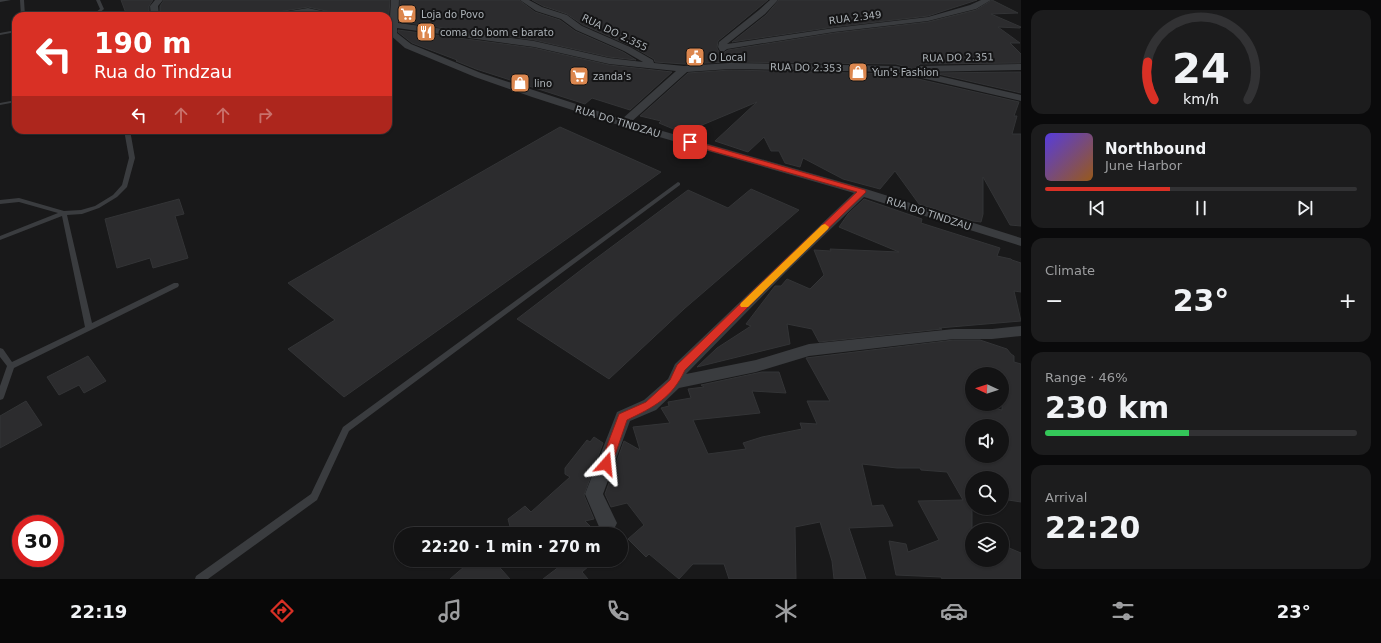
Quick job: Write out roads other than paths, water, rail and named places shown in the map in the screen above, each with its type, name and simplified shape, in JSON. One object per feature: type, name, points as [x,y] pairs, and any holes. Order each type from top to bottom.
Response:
[{"type":"street","points":[[155,12],[154,6],[159,0]]},
{"type":"street","name":"RUA DO TINDZAU","points":[[395,0],[392,24],[393,34],[397,38],[408,46],[478,75],[624,123],[862,192],[1021,242]]},
{"type":"street","name":"RUA DO 2.355","points":[[524,0],[539,9],[564,17],[579,28],[627,49],[653,64]]},
{"type":"street","points":[[730,66],[722,44],[762,12],[774,0]]},
{"type":"street","name":"RUA 2.349","points":[[722,47],[834,30],[928,19],[973,7],[987,0]]},
{"type":"street","points":[[296,12],[308,10],[316,12]]},
{"type":"street","name":"RUA DO 2.353","points":[[392,24],[534,44],[609,61],[674,66],[684,69],[730,66],[896,69],[1021,98]]},
{"type":"street","name":"RUA DO 2.351","points":[[896,69],[978,69],[1021,67]]},
{"type":"street","points":[[624,123],[684,69]]},
{"type":"street","points":[[608,523],[594,494],[623,417],[650,404],[674,383],[681,368],[781,269],[862,192]]},
{"type":"street","points":[[674,383],[756,366],[809,350],[954,334],[992,334],[1021,331]]},
{"type":"lane","points":[[0,1],[8,0]]},
{"type":"lane","points":[[22,0],[23,12]]},
{"type":"lane","points":[[98,0],[102,10],[99,12]]},
{"type":"lane","points":[[0,34],[12,32]]},
{"type":"lane","points":[[0,104],[12,102]]},
{"type":"lane","points":[[0,238],[64,213],[82,212],[97,207],[115,196],[125,186],[132,158],[128,134]]},
{"type":"lane","points":[[200,579],[314,497],[346,430],[678,184]]},
{"type":"lane","points":[[0,202],[19,200],[64,213]]},
{"type":"lane","points":[[64,213],[89,328]]},
{"type":"lane","points":[[0,397],[11,366],[176,285]]},
{"type":"lane","points":[[0,351],[11,366]]},
{"type":"place","name":"Loja do Povo","points":[[407,14]]},
{"type":"place","name":"coma do bom e barato","points":[[426,32]]},
{"type":"place","name":"O Local","points":[[695,57]]},
{"type":"place","name":"Yun's Fashion","points":[[858,72]]},
{"type":"place","name":"zanda's","points":[[579,76]]},
{"type":"place","name":"lino","points":[[520,83]]}]
